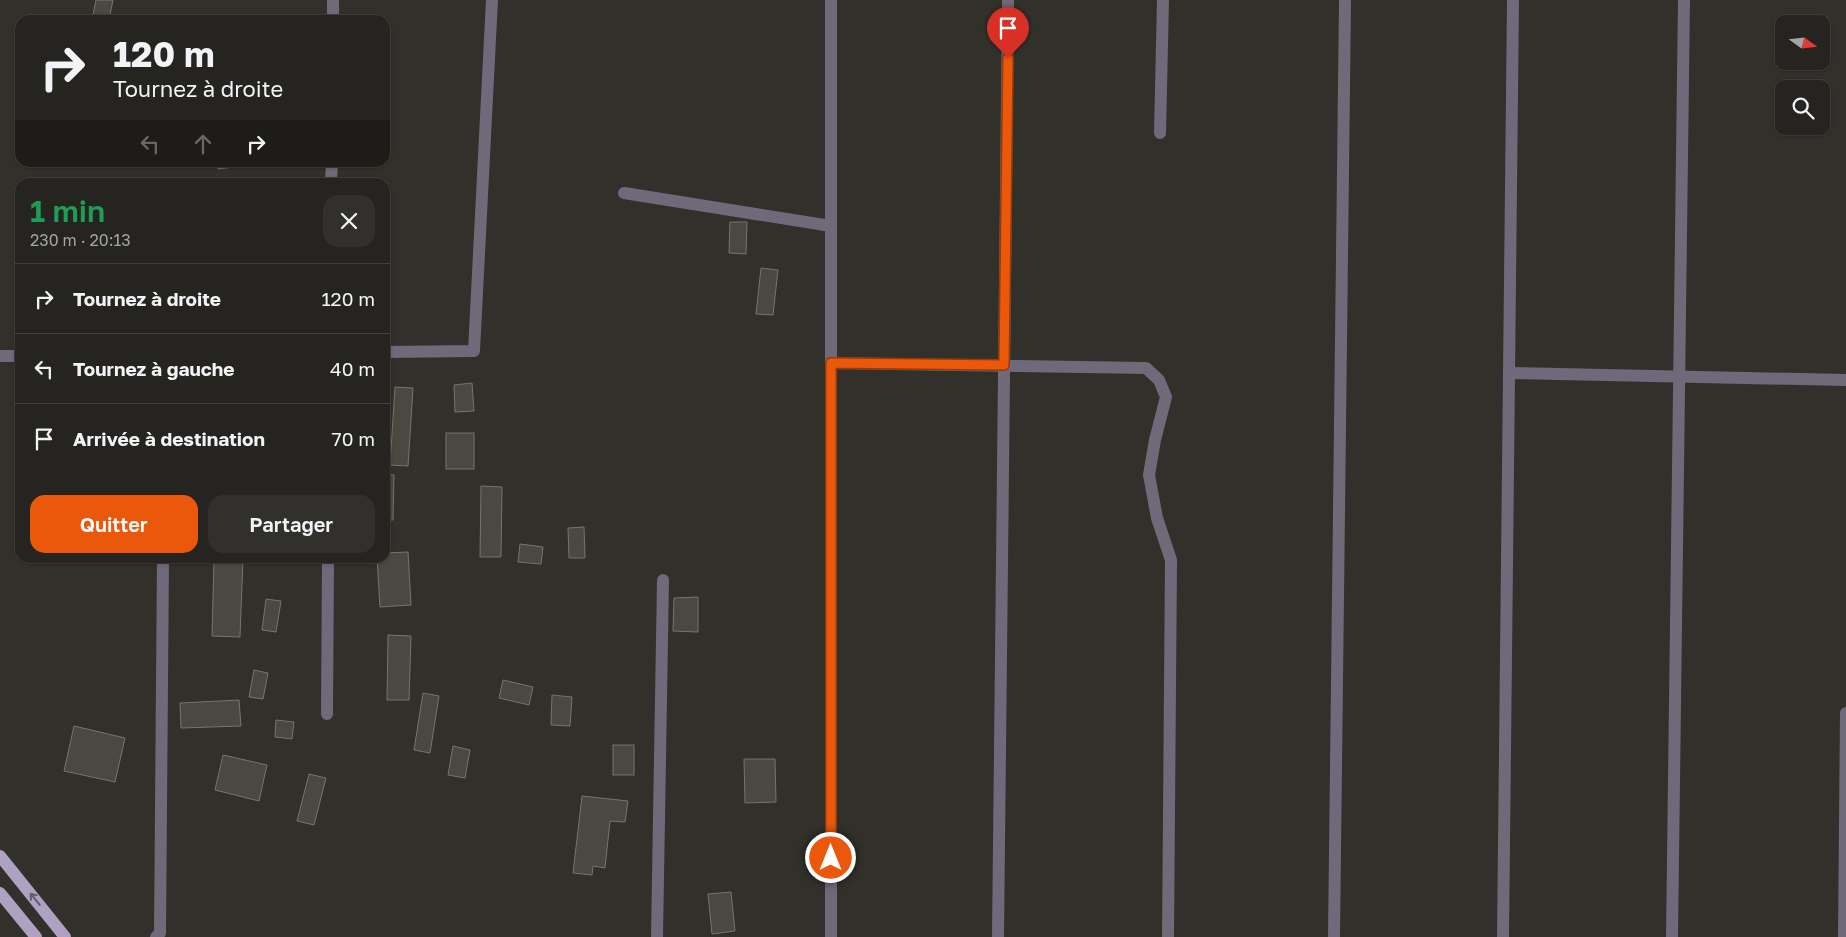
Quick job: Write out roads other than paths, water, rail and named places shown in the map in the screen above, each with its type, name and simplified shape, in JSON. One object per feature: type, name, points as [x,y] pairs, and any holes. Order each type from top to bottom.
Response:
[{"type":"main road","points":[[0,856],[66,937]]},
{"type":"main road","points":[[0,893],[36,937]]},
{"type":"street","points":[[333,0],[333,15]]},
{"type":"street","points":[[390,352],[474,352],[492,0]]},
{"type":"street","points":[[830,937],[831,0]]},
{"type":"street","points":[[998,937],[1008,0]]},
{"type":"street","points":[[1160,133],[1163,0]]},
{"type":"street","points":[[1334,937],[1345,0]]},
{"type":"street","points":[[1503,937],[1513,0]]},
{"type":"street","points":[[1672,937],[1684,0]]},
{"type":"street","points":[[624,193],[831,226]]},
{"type":"street","points":[[0,356],[15,356]]},
{"type":"street","points":[[831,363],[1146,368],[1159,380],[1166,397],[1149,475],[1157,518],[1171,560],[1168,937]]},
{"type":"street","points":[[1509,373],[1846,380]]},
{"type":"street","points":[[156,937],[160,932],[163,563]]},
{"type":"street","points":[[327,714],[328,563]]},
{"type":"street","points":[[658,937],[663,580]]},
{"type":"street","points":[[1844,937],[1846,713]]}]
